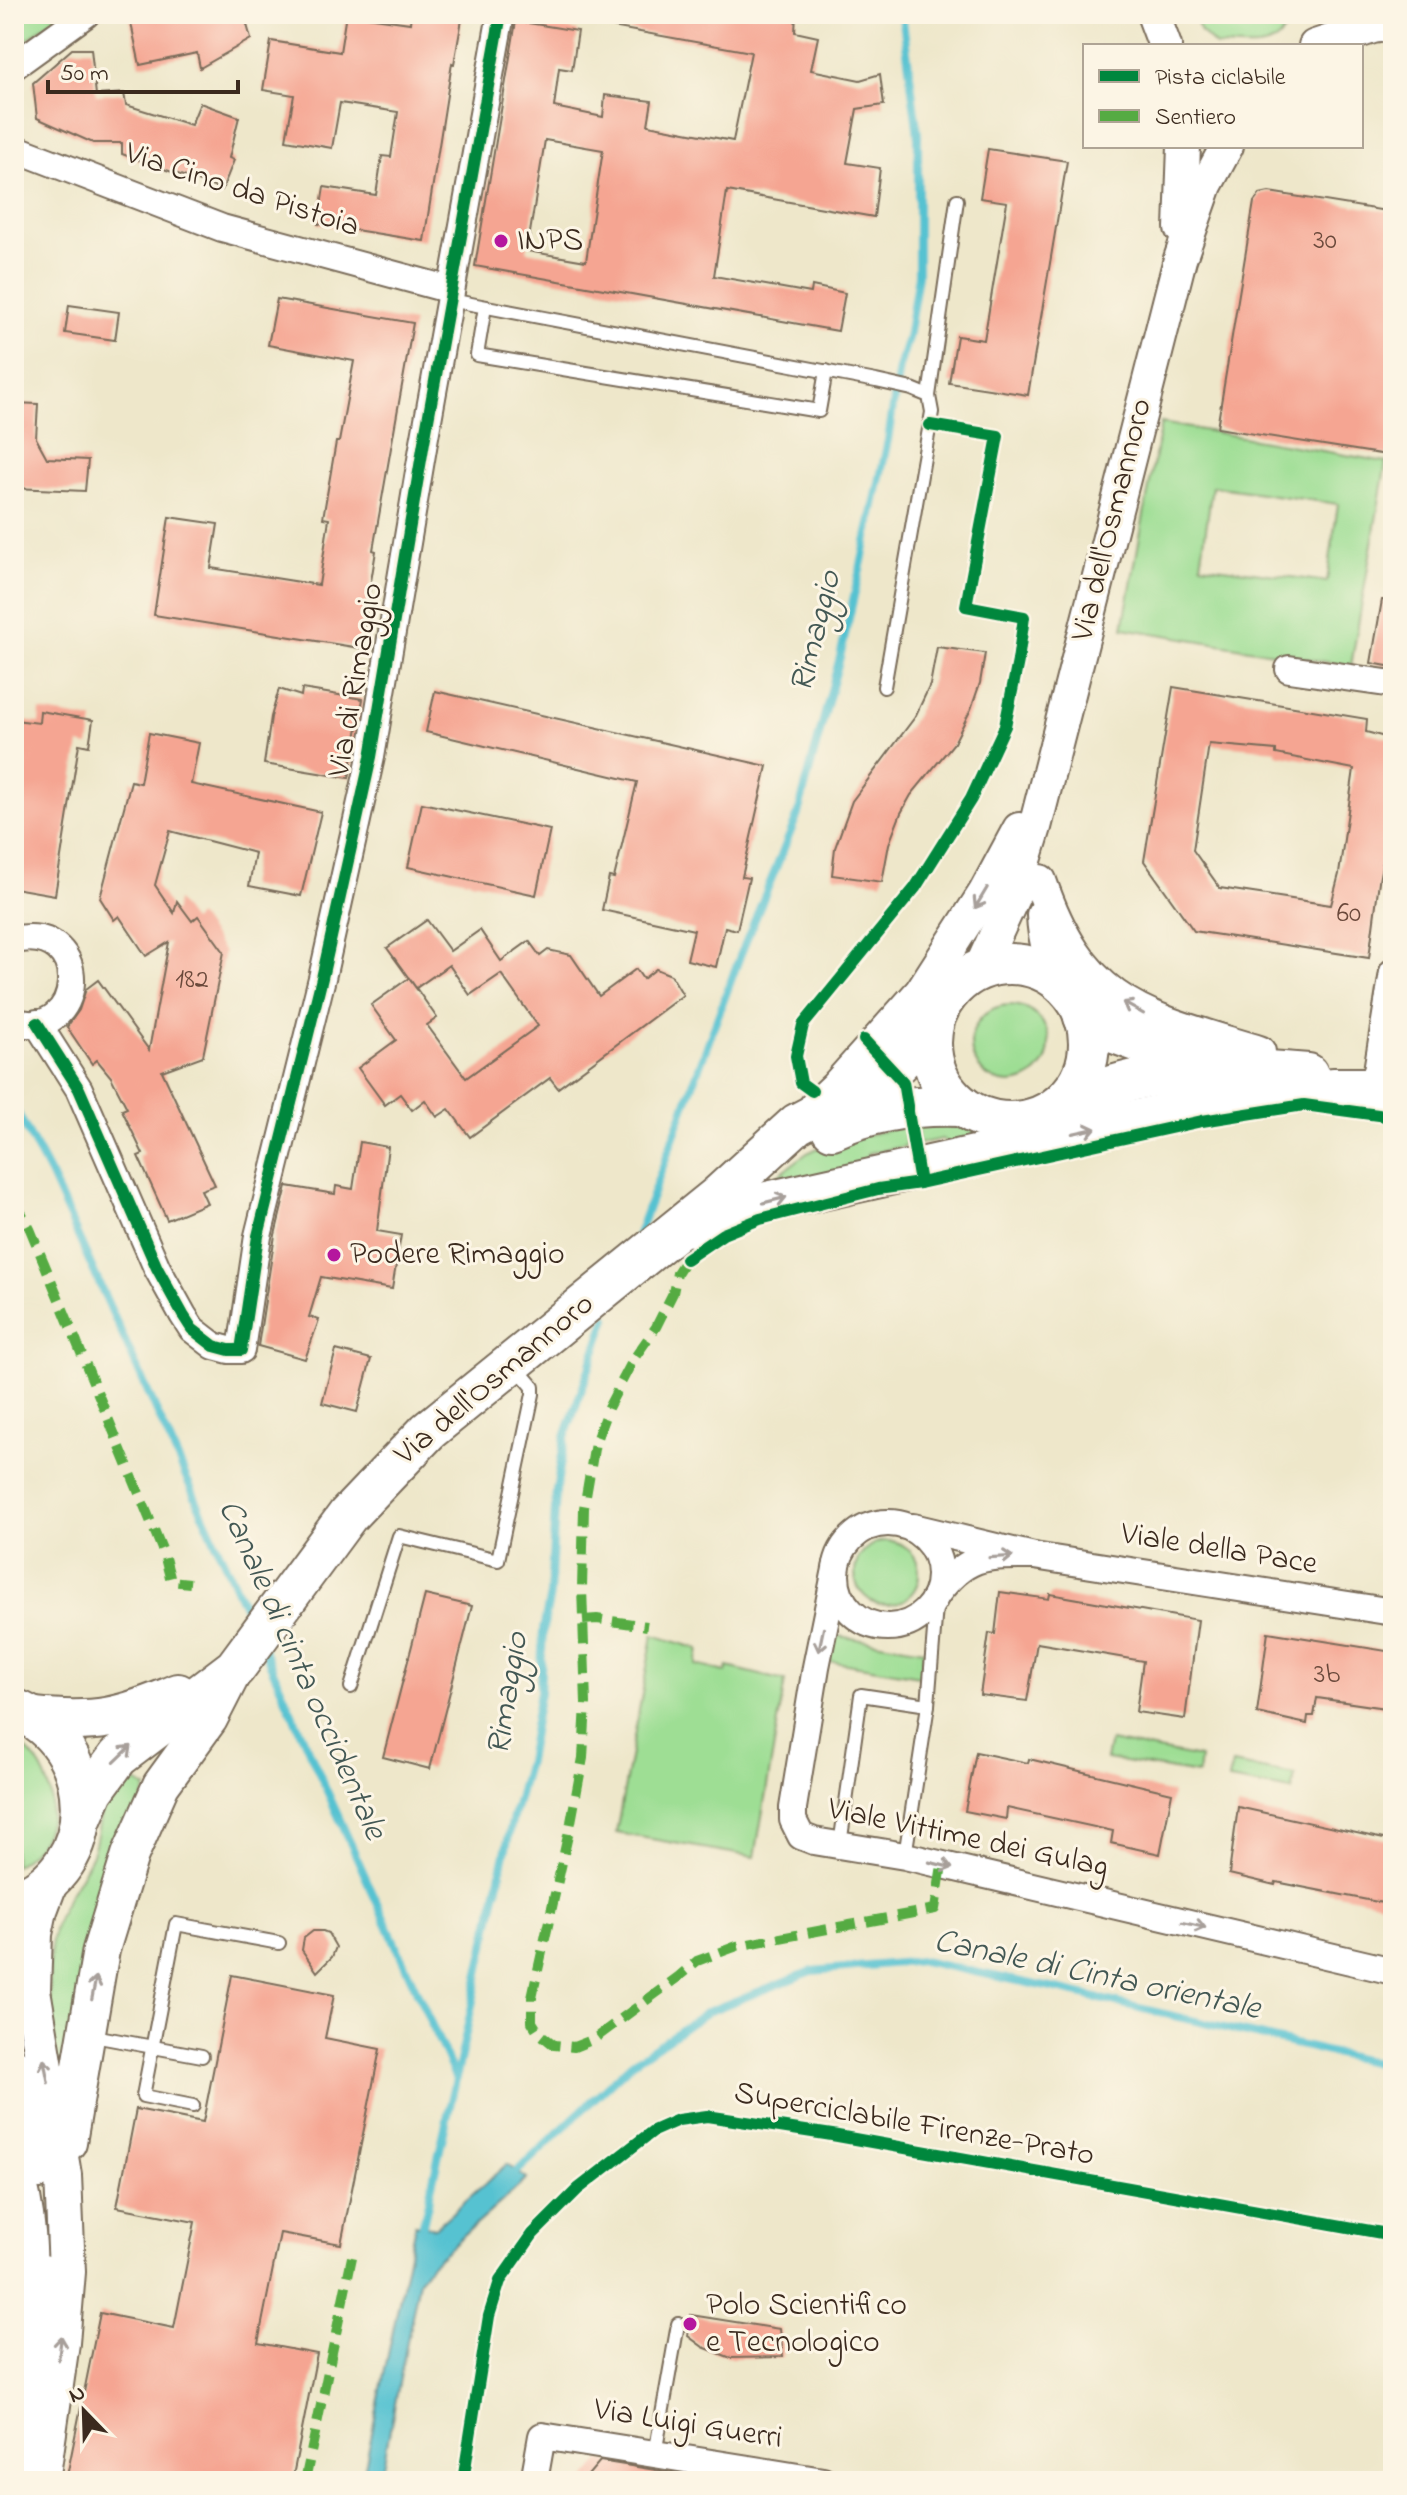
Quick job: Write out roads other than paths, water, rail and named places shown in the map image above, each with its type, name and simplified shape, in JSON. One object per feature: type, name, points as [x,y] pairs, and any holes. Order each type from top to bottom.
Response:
[{"type":"main road","name":"Via dell'Osmannoro","points":[[14,1901],[37,1890],[68,1857],[93,1791],[118,1757],[239,1664],[348,1515],[428,1431],[718,1196],[797,1124],[882,1079],[932,1029],[938,1010],[962,980],[979,971],[1008,964],[1023,965],[1050,975],[1075,999],[1084,1017],[1089,1042],[1085,1068],[1073,1091],[1054,1109],[1017,1122],[979,1116],[962,1106],[907,1107],[866,1115],[806,1141],[718,1196]]},
{"type":"main road","points":[[1084,1017],[1142,1043],[1259,1052],[1389,1082]]},
{"type":"main road","points":[[932,1029],[931,1046],[940,1080],[962,1106]]},
{"type":"main road","points":[[1054,1109],[1138,1079],[1216,1069],[1255,1069],[1389,1082]]},
{"type":"main road","points":[[661,1242],[767,1202],[1201,1106],[1389,1082]]},
{"type":"main road","name":"Via dell'Osmannoro","points":[[24,1714],[73,1722],[101,1721],[142,1710],[239,1664]]},
{"type":"main road","points":[[63,2175],[101,1950],[130,1855],[161,1785],[209,1719],[239,1664]]},
{"type":"main road","name":"Via dell'Osmannoro","points":[[24,1714],[59,1741],[75,1769],[80,1786],[81,1819]]},
{"type":"main road","name":"Via dell'Osmannoro","points":[[41,2481],[61,2343],[67,2272],[63,2175],[32,1990],[34,1934],[51,1878]]},
{"type":"main road","points":[[14,2067],[32,2132],[43,2210],[40,2308],[22,2407]]},
{"type":"main road","points":[[14,2165],[26,2219],[29,2262],[22,2407],[14,2480]]},
{"type":"street","points":[[14,66],[86,14]]},
{"type":"street","name":"Via di Rimaggio","points":[[25,1022],[79,1089],[157,1268],[192,1329],[214,1346],[241,1350],[258,1236],[325,963],[371,757],[501,14]]},
{"type":"street","points":[[1153,14],[1164,44]]},
{"type":"street","points":[[1316,44],[1325,14]]},
{"type":"street","points":[[1321,44],[1373,27],[1393,24]]},
{"type":"street","name":"Via Cino da Pistoia","points":[[14,148],[222,228],[450,295]]},
{"type":"street","name":"Via dell'Osmannoro","points":[[1180,259],[1184,148]]},
{"type":"street","name":"Via dell'Osmannoro","points":[[979,971],[1015,893],[1035,827],[1180,259],[1206,185],[1226,148]]},
{"type":"street","points":[[1289,669],[1393,684]]},
{"type":"street","name":"Via dell'Osmannoro","points":[[797,1124],[836,1087],[921,992],[984,894],[1046,781]]},
{"type":"street","name":"Via dell'Osmannoro","points":[[1035,827],[1044,933],[1050,960],[1062,984]]},
{"type":"street","points":[[1040,881],[1065,940],[1087,971],[1111,995],[1144,1014],[1259,1052]]},
{"type":"street","points":[[14,940],[29,937],[43,940],[56,947],[71,970],[69,998],[61,1010],[50,1019],[25,1022]]},
{"type":"street","points":[[1389,1082],[1393,972]]},
{"type":"street","points":[[899,1524],[922,1535],[931,1545],[940,1568],[937,1594],[924,1613],[910,1623],[893,1627],[871,1624],[855,1615],[844,1603],[837,1587],[837,1564],[847,1543],[865,1528],[899,1524]]},
{"type":"street","name":"Viale della Pace","points":[[899,1524],[1034,1556],[1393,1612]]},
{"type":"street","name":"Viale della Pace","points":[[937,1594],[953,1574],[978,1559],[1034,1556]]},
{"type":"street","name":"Viale Vittime dei Gulag","points":[[837,1564],[816,1667],[793,1820],[801,1836],[905,1856],[1393,1971]]},
{"type":"street","name":"Via Luigi Guerri","points":[[534,2481],[542,2436],[823,2481]]},
{"type":"lane","points":[[884,687],[932,412],[929,396],[957,200]]},
{"type":"lane","points":[[450,295],[485,307],[876,381],[929,396]]},
{"type":"lane","points":[[485,307],[477,355],[819,411],[826,371]]},
{"type":"lane","points":[[351,1687],[399,1536],[498,1560],[533,1394],[533,1387],[511,1361]]},
{"type":"lane","points":[[905,1856],[928,1705],[937,1594]]},
{"type":"lane","points":[[840,1845],[861,1695],[928,1705]]},
{"type":"lane","points":[[193,2106],[143,2096],[176,1924],[279,1943]]},
{"type":"lane","points":[[85,2035],[202,2056]]},
{"type":"lane","points":[[655,2454],[678,2324]]},
{"type":"water","points":[[507,2164],[527,2179],[430,2265],[419,2280],[380,2481],[362,2481],[415,2224],[435,2228]]},
{"type":"waterway","name":"Rimaggio","points":[[637,1237],[740,956],[798,814],[862,561],[918,275],[918,135],[902,14]]},
{"type":"waterway","name":"Canale di cinta occidentale","points":[[14,1106],[51,1176],[252,1624]]},
{"type":"waterway","name":"Rimaggio","points":[[456,2079],[528,1761],[540,1692],[556,1491],[565,1437],[607,1318]]},
{"type":"waterway","name":"Canale di cinta occidentale","points":[[263,1648],[456,2079],[421,2233]]},
{"type":"waterway","name":"Canale di Cinta orientale","points":[[509,2179],[632,2063],[707,2012],[812,1971],[922,1961],[1393,2067]]},
{"type":"place","name":"INPS","points":[[501,241]]},
{"type":"place","name":"Podere Rimaggio","points":[[334,1255]]},
{"type":"place","name":"Polo Scientifico e Tecnologico","points":[[690,2324]]}]
